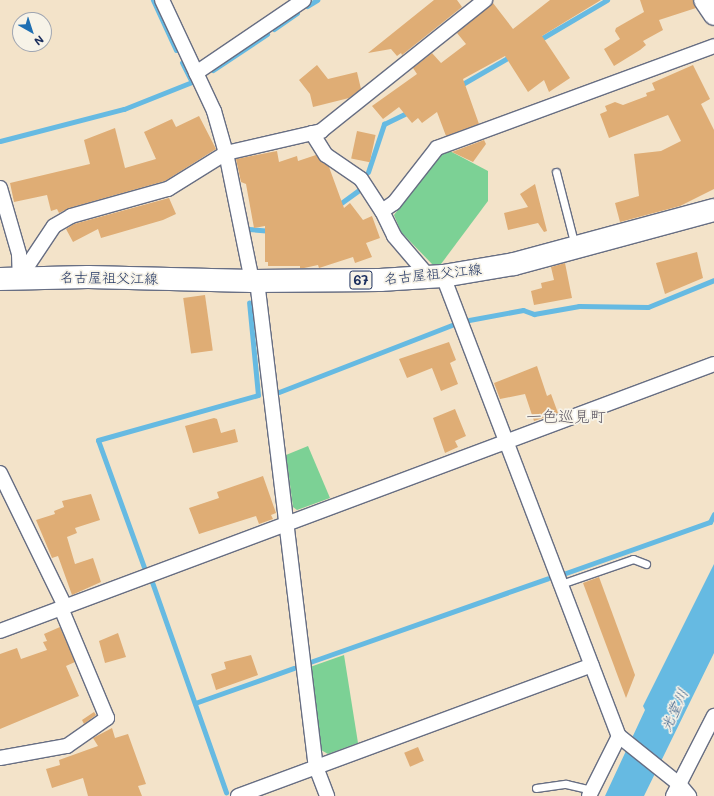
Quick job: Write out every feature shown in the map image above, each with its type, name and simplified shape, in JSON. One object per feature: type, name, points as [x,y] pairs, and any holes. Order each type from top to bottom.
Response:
[{"type":"main road","points":[[704,0],[714,15]]},
{"type":"main road","name":"名古屋祖父江線","points":[[10,278],[255,281],[380,280],[436,276],[514,264],[714,210]]},
{"type":"street","points":[[162,0],[214,111],[226,153],[255,281],[287,522],[316,767],[327,796]]},
{"type":"street","points":[[196,73],[304,0]]},
{"type":"street","points":[[10,278],[54,226],[71,216],[168,189],[226,153],[321,131],[485,0]]},
{"type":"street","points":[[382,211],[394,204],[437,148],[714,46]]},
{"type":"street","points":[[312,133],[326,155],[361,179],[382,211],[394,236],[436,276],[507,442],[620,737],[668,775],[676,790],[689,796]]},
{"type":"street","points":[[0,188],[19,254],[10,278]]},
{"type":"street","points":[[0,631],[287,522],[507,442],[714,364]]},
{"type":"street","points":[[0,472],[63,607],[108,718],[67,746],[0,758]]},
{"type":"street","points":[[238,796],[592,665]]},
{"type":"street","points":[[676,790],[714,716]]},
{"type":"street","points":[[591,793],[620,737]]},
{"type":"lane","points":[[556,172],[575,247]]},
{"type":"lane","points":[[561,584],[633,559],[646,564]]},
{"type":"lane","points":[[536,788],[566,784],[591,793]]},
{"type":"green space","points":[[448,150],[488,171],[488,201],[441,264],[433,265],[401,232],[394,215],[442,152]]},
{"type":"green space","points":[[308,446],[330,498],[297,510],[293,507],[286,455]]},
{"type":"green space","points":[[344,655],[358,743],[328,754],[321,750],[310,667]]},
{"type":"water","name":"光堂川","points":[[714,564],[714,653],[644,796],[605,796],[645,710],[643,706]]},
{"type":"building","points":[[434,0],[457,0],[462,7],[402,55],[401,53],[397,56],[391,49],[368,53]]},
{"type":"building","points":[[550,0],[601,0],[542,36],[570,78],[549,92],[544,80],[528,92],[505,56],[463,79],[479,124],[446,136],[437,112],[422,123],[418,118],[412,123],[399,107],[383,119],[372,106],[417,74],[413,68],[432,53],[441,63],[466,44],[457,33],[493,3],[513,29]]},
{"type":"building","points":[[640,0],[693,0],[696,8],[659,20],[663,30],[643,41],[646,45],[614,66],[604,49],[620,39],[615,31],[616,28],[644,12]]},
{"type":"building","points":[[317,65],[328,79],[357,72],[361,89],[349,98],[313,107],[310,94],[299,80]]},
{"type":"building","points":[[693,65],[710,99],[701,104],[714,130],[714,189],[680,206],[620,222],[615,203],[639,196],[634,154],[661,151],[681,141],[668,115],[609,138],[600,114],[607,111],[605,106],[615,102],[623,105],[647,96],[646,93],[655,90],[652,83]]},
{"type":"building","points":[[199,116],[216,149],[165,181],[69,208],[59,213],[57,209],[51,211],[47,195],[14,202],[10,183],[90,164],[84,140],[115,128],[125,168],[156,159],[144,132],[172,119],[176,127]]},
{"type":"building","points":[[357,131],[376,135],[370,162],[351,158]]},
{"type":"building","points":[[484,140],[486,144],[473,162],[452,152]]},
{"type":"building","points":[[277,151],[279,162],[297,156],[298,161],[316,155],[329,167],[344,208],[350,203],[363,220],[372,216],[380,238],[366,243],[372,257],[355,263],[353,257],[319,268],[318,265],[304,268],[300,268],[300,266],[268,266],[268,262],[265,262],[265,226],[254,228],[246,184],[241,182],[236,159]]},
{"type":"building","points":[[535,184],[547,231],[544,232],[538,223],[508,230],[504,213],[528,207],[520,194]]},
{"type":"building","points":[[169,198],[176,214],[163,220],[101,238],[98,229],[73,242],[66,229],[74,224]]},
{"type":"building","points":[[697,252],[703,278],[665,294],[656,263]]},
{"type":"building","points":[[565,263],[572,298],[534,305],[531,291],[542,288],[541,283],[554,280],[551,267]]},
{"type":"building","points":[[205,295],[213,350],[191,354],[183,298]]},
{"type":"building","points":[[449,342],[456,360],[450,363],[458,384],[441,391],[432,368],[407,378],[399,359]]},
{"type":"building","points":[[537,366],[547,396],[551,394],[558,413],[534,421],[525,394],[500,399],[494,383]]},
{"type":"building","points":[[455,409],[466,436],[455,441],[458,447],[445,453],[433,418]]},
{"type":"building","points":[[214,418],[217,419],[221,433],[235,429],[238,442],[193,453],[185,426]]},
{"type":"building","points":[[263,476],[276,513],[271,515],[273,519],[259,524],[256,516],[199,534],[189,508],[219,498],[217,492]]},
{"type":"building","points":[[91,494],[100,520],[75,528],[77,533],[67,537],[75,564],[93,558],[101,582],[72,595],[58,556],[52,558],[36,520],[55,514],[54,511],[64,507],[62,501]]},
{"type":"building","points":[[599,577],[635,675],[626,698],[583,583]]},
{"type":"building","points":[[60,627],[75,662],[66,666],[79,696],[0,729],[0,654],[17,648],[21,659],[47,650],[43,642],[47,641],[44,634]]},
{"type":"building","points":[[118,633],[126,657],[105,663],[99,641]]},
{"type":"building","points":[[251,655],[258,675],[216,690],[211,674],[226,669],[224,662]]},
{"type":"building","points":[[94,712],[96,715],[84,724],[82,720]]},
{"type":"building","points":[[112,728],[115,738],[128,734],[146,784],[138,786],[142,796],[88,796],[83,778],[52,788],[46,769],[60,765],[59,760],[98,746],[93,738]]},
{"type":"building","points":[[418,747],[424,761],[410,767],[404,753]]},
{"type":"waterway","points":[[153,0],[176,50]]},
{"type":"waterway","points":[[307,6],[317,0]]},
{"type":"waterway","points":[[539,40],[607,0]]},
{"type":"waterway","points":[[274,29],[297,13]]},
{"type":"waterway","points":[[213,70],[267,34]]},
{"type":"waterway","points":[[459,86],[513,55]]},
{"type":"waterway","points":[[0,141],[124,109],[192,82],[182,62]]},
{"type":"waterway","points":[[368,172],[384,124],[409,112]]},
{"type":"waterway","points":[[337,206],[359,190]]},
{"type":"waterway","points":[[249,229],[272,231]]},
{"type":"waterway","points":[[469,320],[523,310],[534,314],[579,306],[648,307],[714,280]]},
{"type":"waterway","points":[[145,570],[98,440],[258,395],[249,302]]},
{"type":"waterway","points":[[279,392],[452,325]]},
{"type":"waterway","points":[[563,574],[710,522],[714,514]]},
{"type":"waterway","points":[[310,662],[548,578]]},
{"type":"waterway","points":[[152,582],[226,792]]},
{"type":"waterway","points":[[195,703],[294,668]]},
{"type":"district","name":"一色巡見町","points":[[566,416]]}]
